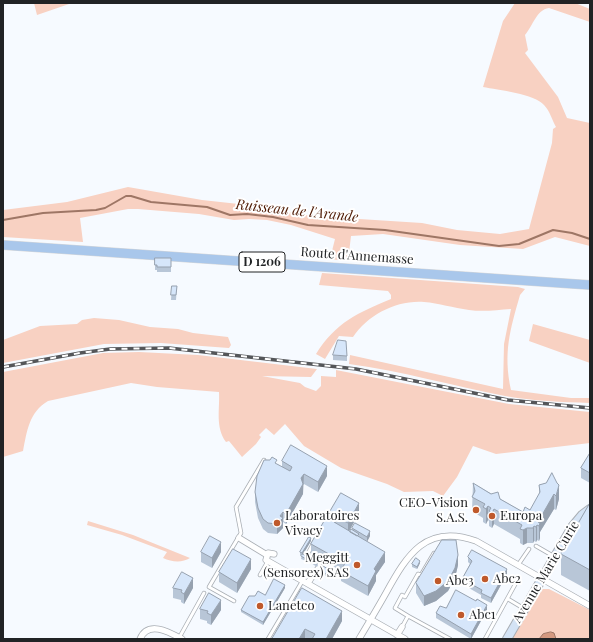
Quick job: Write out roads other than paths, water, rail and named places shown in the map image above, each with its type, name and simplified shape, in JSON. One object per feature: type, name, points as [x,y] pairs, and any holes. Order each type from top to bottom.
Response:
[{"type":"main road","name":"Route d'Annemasse","points":[[3,245],[590,285]]},
{"type":"street","name":"Avenue Marie Curie","points":[[507,639],[575,522],[590,509]]},
{"type":"street","points":[[360,639],[409,555],[421,545],[438,538],[452,536],[476,541],[541,580],[590,606]]},
{"type":"street","points":[[239,538],[267,558],[306,582],[405,639]]},
{"type":"street","points":[[267,558],[270,553],[274,554]]},
{"type":"street","points":[[306,582],[313,576]]},
{"type":"street","points":[[397,635],[402,627]]},
{"type":"street","points":[[140,639],[144,632],[155,628],[165,630],[181,638]]},
{"type":"lane","points":[[234,601],[209,587],[239,538],[241,530],[236,508],[264,460]]},
{"type":"lane","points":[[313,576],[320,563],[307,555],[317,538]]},
{"type":"lane","points":[[536,546],[555,557]]},
{"type":"lane","points":[[518,565],[529,549]]},
{"type":"lane","points":[[434,553],[421,575],[418,574],[405,597],[402,595],[395,608],[450,639]]},
{"type":"lane","points":[[260,575],[267,558]]},
{"type":"lane","points":[[485,639],[518,581]]},
{"type":"lane","points":[[268,639],[306,582]]},
{"type":"lane","points":[[181,638],[204,593]]},
{"type":"lane","points":[[508,599],[524,608]]},
{"type":"lane","points":[[402,627],[408,616]]},
{"type":"waterway","name":"Ruisseau de l'Arande","points":[[3,220],[43,213],[96,210],[105,208],[126,196],[131,196],[151,202],[207,207],[230,215],[247,214],[273,217],[308,225],[385,230],[499,246],[519,244],[553,230],[572,233],[590,239]]},
{"type":"railway","points":[[3,367],[110,349],[169,348],[356,369],[508,400],[590,408]]},
{"type":"place","name":"CEO-Vision S.A.S.","points":[[476,510]]},
{"type":"place","name":"Europa","points":[[492,516]]},
{"type":"place","name":"Laboratoires Vivacy","points":[[277,523]]},
{"type":"place","name":"Meggitt (Sensorex) SAS","points":[[357,565]]},
{"type":"place","name":"Abc2","points":[[485,579]]},
{"type":"place","name":"Abc3","points":[[438,581]]},
{"type":"place","name":"Lanetco","points":[[260,606]]},
{"type":"place","name":"Abc1","points":[[461,615]]}]
